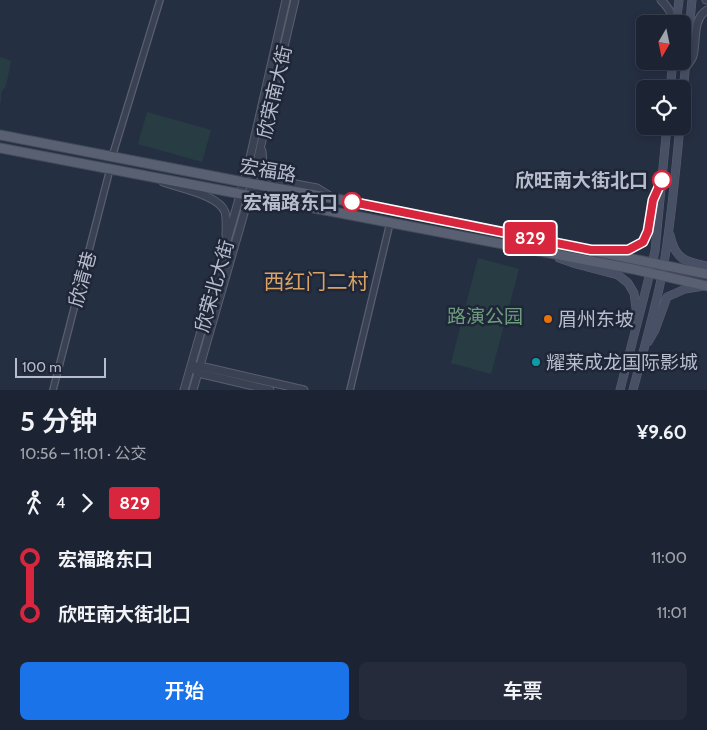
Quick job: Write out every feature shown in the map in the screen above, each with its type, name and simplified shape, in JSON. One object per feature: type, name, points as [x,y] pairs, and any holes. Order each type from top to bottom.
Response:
[{"type":"main road","points":[[676,15],[679,0]]},
{"type":"main road","points":[[691,15],[692,0]]},
{"type":"main road","name":"宏福路","points":[[0,135],[332,198],[707,274]]},
{"type":"main road","points":[[620,390],[654,251],[666,135]]},
{"type":"main road","points":[[632,390],[644,350],[662,275],[671,215],[679,135]]},
{"type":"main road","name":"宏福路","points":[[0,148],[650,272],[707,286]]},
{"type":"main road","points":[[591,250],[628,250],[643,242],[648,231],[653,200],[662,180]]},
{"type":"main road","points":[[671,215],[670,235],[672,246],[676,252],[684,260],[707,266]]},
{"type":"main road","points":[[545,252],[576,264],[618,275],[628,283],[634,293],[638,322]]},
{"type":"main road","points":[[644,350],[655,330],[667,297],[685,289],[707,286]]},
{"type":"street","points":[[112,157],[160,0]]},
{"type":"street","name":"欣荣南大街","points":[[247,183],[286,0]]},
{"type":"street","name":"欣荣南大街","points":[[247,183],[262,142],[295,0]]},
{"type":"street","points":[[660,0],[668,7],[672,15]]},
{"type":"street","points":[[691,59],[696,25],[704,11],[707,10]]},
{"type":"street","points":[[262,142],[262,164],[270,177],[274,180],[317,188],[332,198]]},
{"type":"street","name":"欣清巷","points":[[53,390],[110,169]]},
{"type":"street","points":[[149,176],[176,187],[205,195],[216,201],[224,209],[226,217],[226,243]]},
{"type":"street","name":"欣荣北大街","points":[[193,390],[247,183]]},
{"type":"street","name":"欣荣北大街","points":[[184,390],[226,243],[245,195]]},
{"type":"street","points":[[350,390],[390,223]]},
{"type":"street","points":[[191,366],[270,390]]},
{"type":"street","points":[[199,369],[304,390]]},
{"type":"green space","points":[[0,57],[11,61],[6,86],[1,93],[0,103]]},
{"type":"green space","points":[[147,112],[211,130],[202,162],[138,144]]},
{"type":"green space","name":"路演公园","points":[[478,258],[519,269],[491,374],[451,363]]},
{"type":"bus line","name":"829","points":[[352,202],[591,250],[628,250],[643,242],[648,231],[653,200],[662,180]]},
{"type":"place","name":"欣旺南大街北口","points":[[662,180]]},
{"type":"place","name":"宏福路东口","points":[[352,202]]},
{"type":"place","name":"眉州东坡","points":[[548,319]]},
{"type":"place","name":"耀莱成龙国际影城","points":[[536,362]]},
{"type":"district","name":"西红门二村","points":[[316,282]]}]
